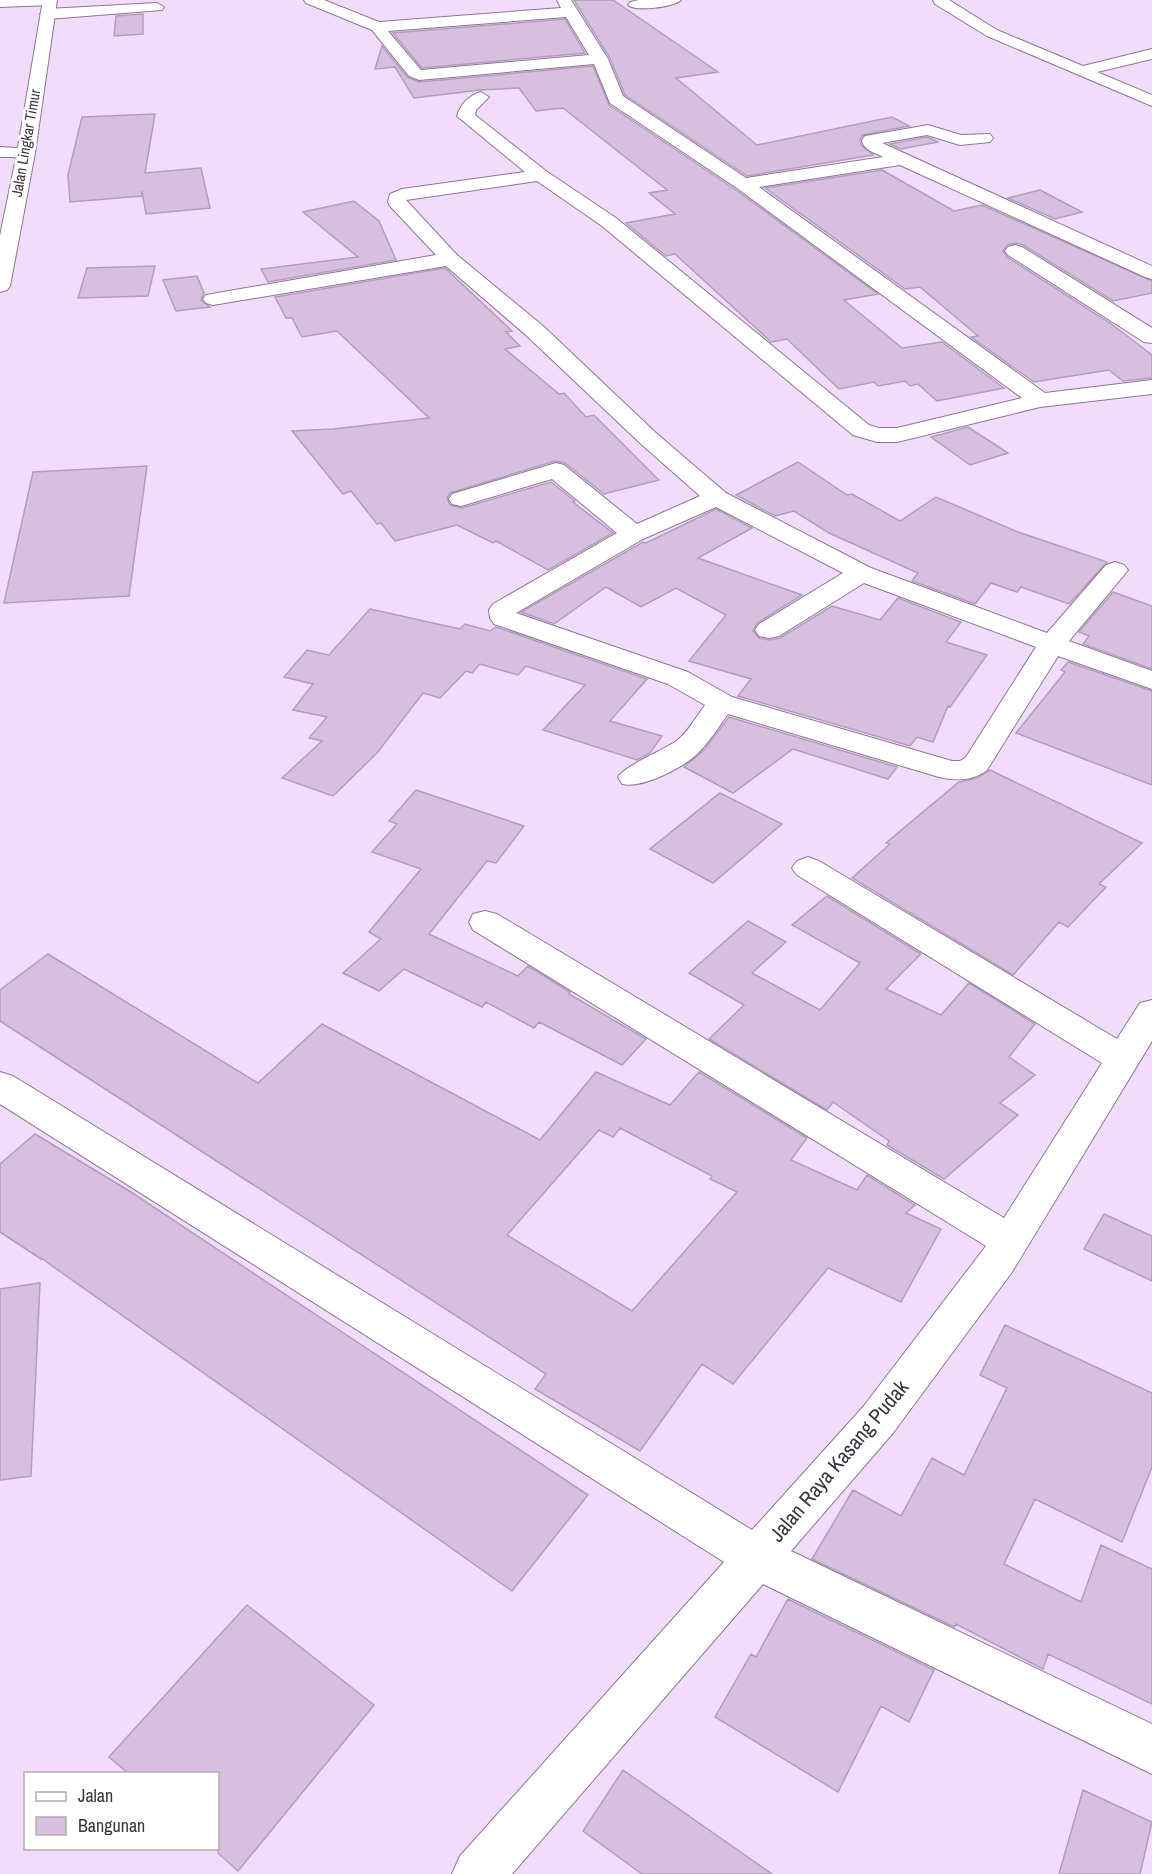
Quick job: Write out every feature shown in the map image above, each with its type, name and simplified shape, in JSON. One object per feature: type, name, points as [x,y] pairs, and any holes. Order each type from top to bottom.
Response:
[{"type":"main road","points":[[311,0],[377,27],[419,75],[600,59]]},
{"type":"main road","points":[[635,4],[674,0]]},
{"type":"main road","points":[[940,1],[992,33],[1152,101]]},
{"type":"main road","points":[[0,3],[157,7]]},
{"type":"main road","name":"Jalan Lingkar Timur","points":[[0,286],[26,153],[49,5]]},
{"type":"main road","points":[[377,27],[568,6],[600,59],[616,99],[743,184],[1040,400]]},
{"type":"main road","points":[[1081,71],[1152,54]]},
{"type":"main road","points":[[481,96],[468,108],[465,116],[540,175],[609,222],[861,430],[877,435],[897,435],[1040,400],[1152,387]]},
{"type":"main road","points":[[984,138],[960,140],[928,130],[872,140],[872,145],[1152,273]]},
{"type":"main road","points":[[0,152],[26,153]]},
{"type":"main road","points":[[743,184],[902,159]]},
{"type":"main road","points":[[540,175],[402,195],[397,198],[397,202],[450,259],[536,331],[641,432],[717,498],[862,573],[1152,681]]},
{"type":"main road","points":[[1016,251],[1152,337]]},
{"type":"main road","points":[[213,299],[450,259]]},
{"type":"main road","points":[[461,499],[556,470],[634,534]]},
{"type":"main road","points":[[717,498],[634,534],[502,610],[502,618],[678,678],[722,703],[950,770],[961,771],[977,763],[1052,644],[1115,570]]},
{"type":"main road","points":[[769,630],[862,573]]},
{"type":"main road","points":[[633,777],[646,772],[688,747],[722,703]]},
{"type":"main road","points":[[808,868],[1122,1059]]},
{"type":"main road","points":[[484,922],[1010,1241]]},
{"type":"main road","name":"Jalan Raya Kasang Pudak","points":[[478,1874],[878,1420],[998,1262],[1152,1012]]},
{"type":"main road","points":[[0,1086],[757,1558],[1152,1750]]},
{"type":"building","points":[[574,0],[613,0],[718,72],[676,78],[757,145],[892,117],[909,126],[863,135],[860,139],[861,145],[873,155],[747,176],[625,95],[610,58]]},
{"type":"building","points":[[143,14],[143,34],[114,36],[116,16]]},
{"type":"building","points":[[565,19],[585,53],[422,68],[393,33]]},
{"type":"building","points":[[382,46],[407,77],[419,82],[593,66],[609,105],[736,190],[878,294],[844,300],[902,348],[942,342],[1004,388],[937,401],[918,384],[910,386],[905,381],[878,386],[874,382],[839,389],[787,339],[771,342],[675,254],[666,256],[626,223],[675,214],[649,193],[667,190],[563,108],[536,111],[519,88],[414,98],[395,67],[375,69]]},
{"type":"building","points":[[155,114],[145,173],[201,168],[210,208],[146,214],[142,191],[142,196],[70,202],[68,175],[82,117]]},
{"type":"building","points":[[927,137],[938,142],[901,149],[890,144]]},
{"type":"building","points":[[882,170],[954,211],[982,205],[1152,281],[1152,293],[1113,301],[1023,245],[1016,243],[1007,245],[1003,251],[1007,257],[1110,323],[1152,355],[1152,378],[1123,381],[1109,370],[1034,382],[971,337],[978,336],[920,287],[905,289],[765,188]]},
{"type":"building","points":[[1040,190],[1082,212],[1055,219],[1008,198]]},
{"type":"building","points":[[354,201],[379,221],[396,260],[268,282],[261,269],[358,257],[303,212]]},
{"type":"building","points":[[155,266],[148,296],[78,298],[87,268]]},
{"type":"building","points":[[445,268],[512,331],[506,332],[520,346],[505,349],[559,394],[564,393],[586,417],[594,415],[659,480],[604,494],[565,463],[555,461],[450,493],[447,498],[450,505],[462,508],[551,482],[613,533],[548,570],[496,541],[493,543],[457,525],[395,541],[381,523],[377,524],[351,491],[343,494],[292,431],[333,429],[429,418],[337,331],[302,337],[292,318],[286,318],[275,297]]},
{"type":"building","points":[[197,276],[204,293],[201,300],[210,307],[176,311],[163,280]]},
{"type":"building","points":[[968,427],[1008,453],[970,465],[931,437]]},
{"type":"building","points":[[798,462],[847,495],[852,494],[900,521],[936,497],[1018,532],[1107,562],[1069,604],[1021,587],[1017,592],[991,583],[975,604],[912,581],[918,573],[829,533],[794,511],[775,516],[736,495]]},
{"type":"building","points":[[147,466],[129,596],[4,603],[33,472]]},
{"type":"building","points":[[716,509],[752,528],[698,558],[802,595],[757,623],[753,631],[759,638],[769,640],[780,638],[832,606],[880,620],[898,598],[961,622],[946,642],[987,655],[950,707],[948,706],[933,742],[917,737],[910,746],[738,696],[751,679],[689,661],[726,615],[676,588],[641,607],[606,587],[554,624],[521,612],[643,542],[646,543]]},
{"type":"building","points":[[1113,592],[1152,606],[1152,669],[1083,644],[1089,636],[1079,632]]},
{"type":"building","points":[[370,609],[460,629],[465,624],[490,631],[496,627],[647,679],[610,721],[662,736],[650,753],[637,760],[543,730],[585,685],[526,666],[518,675],[480,664],[472,673],[466,671],[440,698],[423,693],[377,753],[333,796],[282,778],[322,741],[309,738],[327,717],[293,710],[313,684],[284,677],[307,650],[329,655]]},
{"type":"building","points":[[1068,662],[1152,691],[1152,785],[1016,733],[1065,672],[1061,670]]},
{"type":"building","points":[[729,717],[897,767],[888,779],[793,749],[733,793],[684,767],[705,749]]},
{"type":"building","points":[[990,770],[1142,843],[1099,884],[1106,887],[1068,927],[1059,922],[1013,975],[852,878],[890,844],[886,843],[959,782],[977,778]]},
{"type":"building","points":[[416,790],[524,826],[496,863],[487,861],[429,934],[518,976],[528,966],[570,992],[569,994],[646,1039],[622,1065],[539,1022],[534,1028],[486,1002],[482,1007],[404,969],[379,991],[343,973],[381,939],[369,932],[421,869],[372,852],[397,824],[389,821]]},
{"type":"building","points":[[720,793],[782,824],[713,883],[650,849]]},
{"type":"building","points":[[827,896],[921,954],[886,989],[941,1015],[969,983],[1035,1024],[1009,1057],[1035,1075],[1000,1103],[1018,1115],[944,1179],[887,1145],[889,1141],[833,1102],[827,1110],[709,1039],[744,1005],[689,973],[748,921],[786,942],[752,973],[820,1010],[860,963],[792,925]]},
{"type":"building","points":[[48,954],[258,1083],[322,1024],[540,1140],[596,1072],[670,1105],[699,1072],[807,1138],[791,1160],[857,1190],[867,1175],[915,1205],[906,1213],[941,1229],[901,1302],[828,1268],[733,1384],[702,1364],[640,1451],[535,1389],[546,1374],[0,1021],[0,990]],"holes":[[[620,1128],[712,1176],[710,1179],[737,1192],[632,1311],[507,1235],[599,1130],[613,1137]]]},
{"type":"building","points":[[35,1134],[131,1192],[588,1495],[512,1591],[41,1258],[0,1232],[0,1164]]},
{"type":"building","points":[[1104,1214],[1152,1236],[1152,1281],[1084,1249]]},
{"type":"building","points":[[40,1283],[31,1476],[0,1480],[0,1289]]},
{"type":"building","points":[[1005,1325],[1152,1393],[1152,1467],[1122,1542],[1035,1499],[1004,1564],[1081,1602],[1101,1545],[1152,1569],[1152,1704],[1048,1654],[1043,1669],[956,1624],[954,1627],[812,1559],[853,1490],[901,1516],[932,1458],[964,1475],[1007,1388],[980,1375]]},
{"type":"building","points":[[788,1599],[934,1670],[909,1722],[881,1706],[838,1792],[715,1717],[751,1654],[756,1657]]},
{"type":"building","points":[[247,1605],[374,1705],[238,1871],[218,1853],[219,1772],[127,1772],[109,1757]]},
{"type":"building","points":[[623,1770],[772,1874],[642,1874],[583,1831]]},
{"type":"building","points":[[1083,1790],[1152,1822],[1140,1874],[1059,1874]]}]
